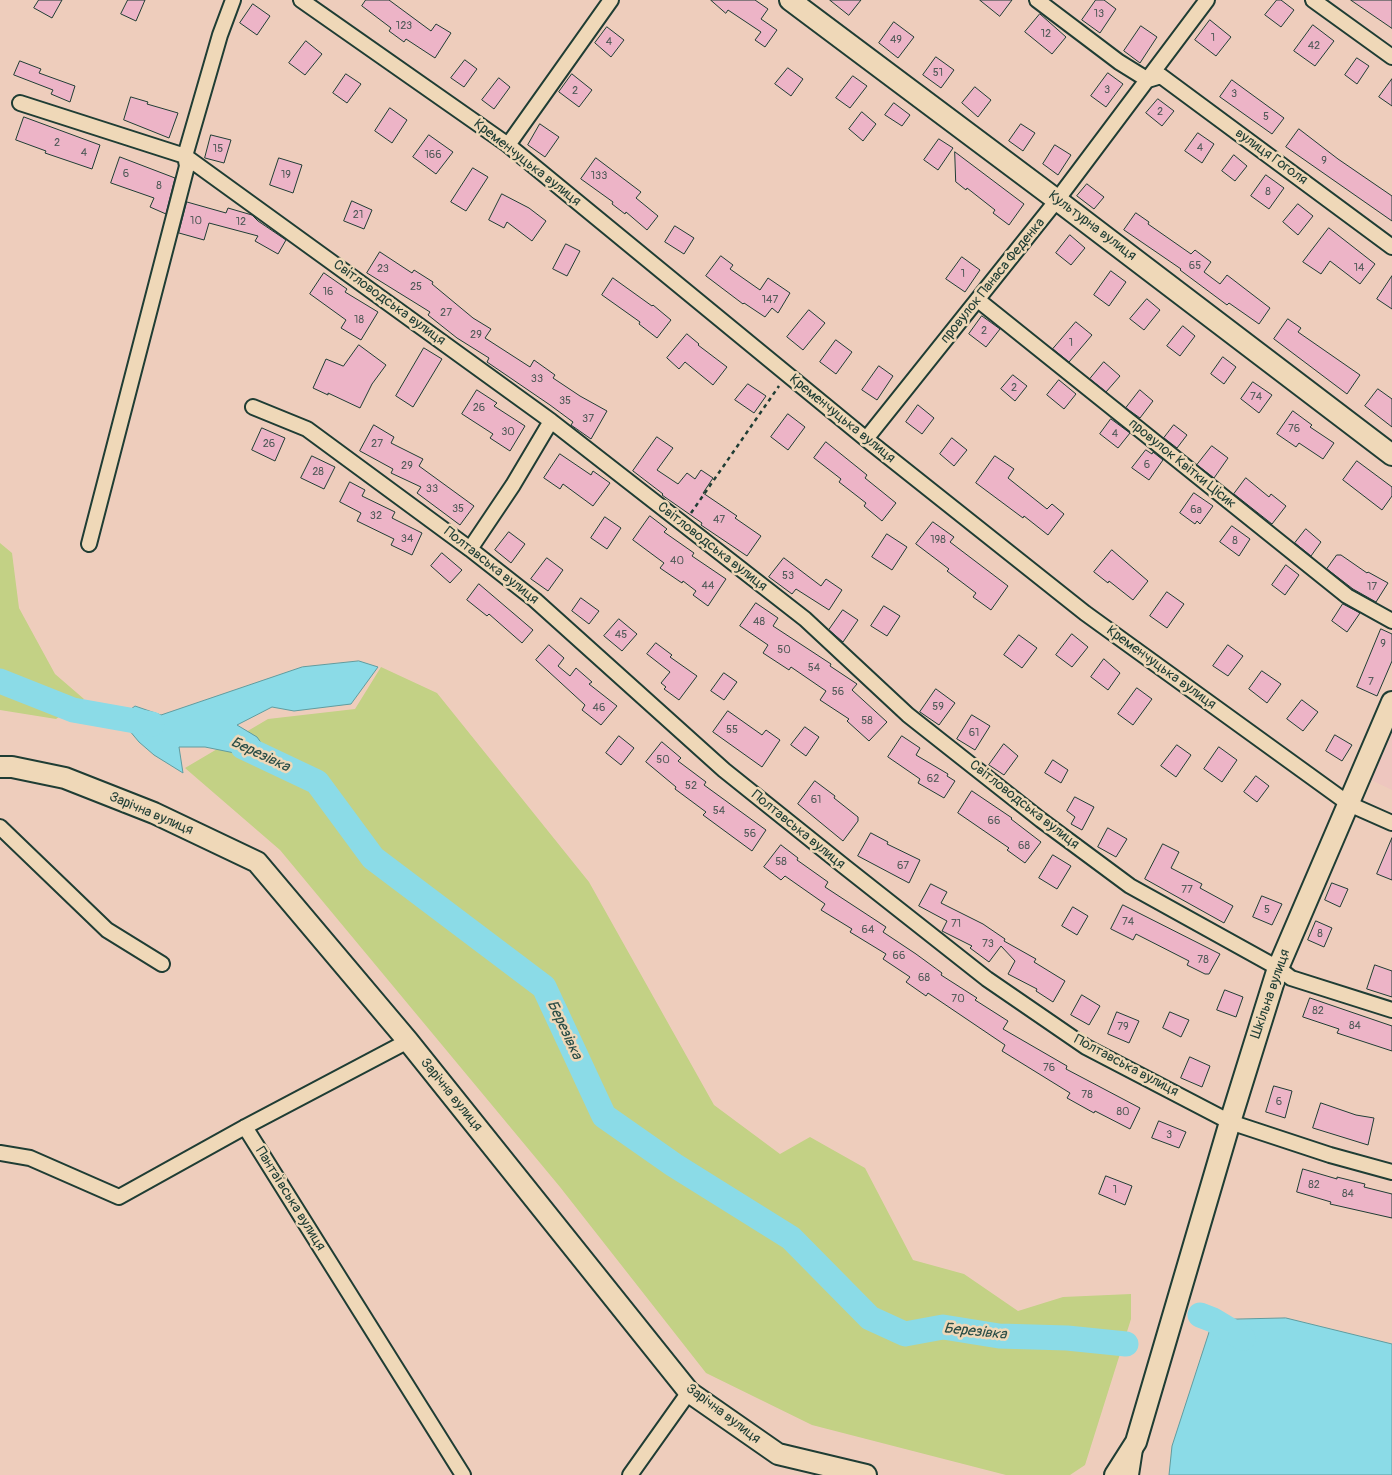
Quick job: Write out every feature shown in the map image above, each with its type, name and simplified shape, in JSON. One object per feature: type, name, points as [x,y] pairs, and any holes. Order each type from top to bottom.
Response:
[{"type":"street","points":[[89,544],[188,166],[185,156],[220,35],[233,0]]},
{"type":"street","name":"Кременчуцька вулиця","points":[[301,0],[508,145],[866,439],[1085,613],[1349,804],[1392,823]]},
{"type":"street","points":[[508,145],[611,0]]},
{"type":"street","name":"Культурна вулиця","points":[[790,0],[1058,200],[1392,455]]},
{"type":"street","points":[[1037,0],[1119,62],[1148,80]]},
{"type":"street","name":"провулок Панаса Феденка","points":[[866,439],[1058,200],[1207,0]]},
{"type":"street","points":[[1313,0],[1392,57]]},
{"type":"street","name":"вулиця Гоголя","points":[[1148,80],[1161,76],[1392,246]]},
{"type":"street","name":"Світловодська вулиця","points":[[20,102],[185,156],[551,421],[805,619],[908,715],[1130,886],[1278,968],[1291,978],[1392,1010]]},
{"type":"street","name":"провулок Квітки Цісик","points":[[978,300],[1347,596],[1392,621]]},
{"type":"street","name":"Полтавська вулиця","points":[[253,407],[307,429],[470,549],[535,600],[724,770],[845,868],[987,979],[1086,1047],[1230,1122],[1330,1155],[1392,1172]]},
{"type":"street","points":[[470,549],[513,485],[551,421]]},
{"type":"street","name":"Шкільна вулиця","points":[[1116,1475],[1136,1442],[1230,1122],[1278,968],[1392,702]]},
{"type":"street","name":"Зарічна вулиця","points":[[0,766],[65,778],[154,812],[257,862],[408,1041],[689,1392],[778,1454],[866,1475]]},
{"type":"street","points":[[0,827],[107,930],[162,964]]},
{"type":"street","points":[[0,1153],[30,1158],[119,1197],[245,1127],[408,1041]]},
{"type":"street","name":"Пантаївська вулиця","points":[[245,1127],[463,1475]]},
{"type":"street","points":[[630,1475],[689,1392]]},
{"type":"street","points":[[1131,1475],[1136,1442]]},
{"type":"path","points":[[684,524],[787,374]]},
{"type":"shaded area","points":[[1392,734],[1392,790],[1371,780]]},
{"type":"green space","points":[[0,543],[12,553],[19,608],[55,674],[84,699],[56,719],[0,710]]},
{"type":"green space","points":[[381,667],[437,693],[589,882],[714,1105],[780,1154],[810,1137],[865,1168],[913,1260],[964,1274],[1018,1311],[1063,1297],[1131,1294],[1131,1319],[1085,1465],[1070,1475],[1006,1475],[812,1425],[706,1373],[560,1187],[280,850],[185,768],[268,719],[355,709]]},
{"type":"water","points":[[359,661],[378,667],[351,704],[294,711],[272,707],[237,725],[257,737],[274,761],[205,747],[179,747],[183,773],[154,755],[139,742],[119,718],[135,706],[161,715],[302,667]]},
{"type":"water","points":[[1286,1318],[1392,1344],[1392,1475],[1169,1475],[1172,1446],[1213,1320]]},
{"type":"building","points":[[39,0],[62,0],[52,18],[34,8]]},
{"type":"building","points":[[128,0],[145,0],[136,21],[121,14]]},
{"type":"building","points":[[366,0],[389,0],[431,31],[436,24],[451,33],[435,58],[406,39],[404,42],[389,31],[391,28],[362,6]]},
{"type":"building","points":[[711,0],[755,0],[768,9],[761,19],[777,30],[765,47],[755,40],[761,32],[728,10],[726,13]]},
{"type":"building","points":[[830,0],[861,0],[849,15]]},
{"type":"building","points":[[980,0],[1012,0],[1000,16]]},
{"type":"building","points":[[1096,0],[1104,0],[1116,9],[1100,33],[1082,20]]},
{"type":"building","points":[[1277,0],[1281,0],[1294,10],[1281,27],[1265,15]]},
{"type":"building","points":[[1351,0],[1392,0],[1392,28]]},
{"type":"building","points":[[253,4],[270,16],[257,35],[240,23]]},
{"type":"building","points":[[1040,14],[1066,37],[1052,54],[1025,32]]},
{"type":"building","points":[[1210,20],[1231,37],[1216,56],[1195,40]]},
{"type":"building","points":[[894,22],[914,37],[898,58],[879,43]]},
{"type":"building","points":[[1313,25],[1334,41],[1315,66],[1294,51]]},
{"type":"building","points":[[1141,26],[1157,37],[1140,63],[1124,51]]},
{"type":"building","points":[[607,27],[624,40],[611,57],[595,43]]},
{"type":"building","points":[[306,41],[322,54],[305,75],[289,63]]},
{"type":"building","points":[[936,57],[954,70],[941,88],[923,75]]},
{"type":"building","points":[[1357,58],[1369,66],[1357,84],[1345,75]]},
{"type":"building","points":[[465,60],[477,69],[464,87],[451,78]]},
{"type":"building","points":[[20,61],[41,69],[39,73],[75,86],[70,102],[51,94],[53,90],[14,75]]},
{"type":"building","points":[[788,68],[803,79],[791,96],[775,84]]},
{"type":"building","points":[[1108,73],[1123,84],[1106,107],[1091,96]]},
{"type":"building","points":[[346,74],[361,84],[347,103],[333,93]]},
{"type":"building","points":[[572,74],[592,90],[579,107],[559,92]]},
{"type":"building","points":[[853,76],[867,86],[850,108],[836,98]]},
{"type":"building","points":[[499,78],[510,87],[494,109],[482,100]]},
{"type":"building","points":[[1392,79],[1392,106],[1379,97]]},
{"type":"building","points":[[1232,80],[1284,118],[1272,134],[1220,97]]},
{"type":"building","points":[[975,87],[991,100],[978,117],[962,103]]},
{"type":"building","points":[[131,97],[178,113],[169,138],[124,120]]},
{"type":"building","points":[[1158,99],[1174,111],[1162,126],[1146,113]]},
{"type":"building","points":[[894,103],[910,115],[902,126],[885,115]]},
{"type":"building","points":[[390,108],[407,120],[392,143],[375,131]]},
{"type":"building","points":[[862,112],[876,124],[863,141],[849,129]]},
{"type":"building","points":[[24,117],[100,145],[92,169],[45,153],[46,151],[16,140]]},
{"type":"building","points":[[540,124],[559,137],[545,157],[528,145]]},
{"type":"building","points":[[1021,124],[1035,133],[1023,151],[1009,141]]},
{"type":"building","points":[[1299,129],[1338,159],[1392,196],[1392,221],[1286,147]]},
{"type":"building","points":[[1198,133],[1214,144],[1202,163],[1185,151]]},
{"type":"building","points":[[211,135],[231,140],[224,163],[205,158]]},
{"type":"building","points":[[429,135],[453,152],[436,174],[413,157]]},
{"type":"building","points":[[939,139],[953,148],[938,170],[924,160]]},
{"type":"building","points":[[1055,145],[1071,155],[1058,175],[1043,164]]},
{"type":"building","points":[[955,152],[1024,204],[1009,225],[993,213],[995,210],[967,188],[966,190],[956,182]]},
{"type":"building","points":[[1234,155],[1247,166],[1235,181],[1222,171]]},
{"type":"building","points":[[120,157],[175,178],[166,214],[150,207],[154,198],[111,183]]},
{"type":"building","points":[[279,158],[302,165],[293,193],[270,185]]},
{"type":"building","points":[[596,158],[641,192],[636,198],[658,216],[647,230],[581,179]]},
{"type":"building","points":[[473,168],[488,177],[466,211],[451,202]]},
{"type":"building","points":[[1266,175],[1284,188],[1269,209],[1251,196]]},
{"type":"building","points":[[1087,184],[1104,197],[1094,209],[1077,196]]},
{"type":"building","points":[[502,194],[529,208],[546,221],[532,241],[507,222],[504,228],[489,220]]},
{"type":"building","points":[[352,201],[372,210],[364,229],[344,221]]},
{"type":"building","points":[[187,202],[226,213],[228,208],[252,215],[286,240],[278,254],[255,241],[258,236],[209,223],[204,240],[179,233]]},
{"type":"building","points":[[1298,204],[1313,216],[1298,235],[1283,222]]},
{"type":"building","points":[[1136,213],[1149,222],[1148,224],[1191,254],[1195,250],[1211,262],[1204,272],[1220,284],[1227,275],[1270,308],[1259,324],[1229,303],[1227,305],[1181,269],[1124,230]]},
{"type":"building","points":[[675,226],[694,238],[684,254],[665,242]]},
{"type":"building","points":[[1329,228],[1375,264],[1360,284],[1330,261],[1321,274],[1303,262]]},
{"type":"building","points":[[1070,235],[1085,248],[1071,265],[1056,253]]},
{"type":"building","points":[[566,244],[580,251],[567,276],[553,269]]},
{"type":"building","points":[[380,252],[412,273],[414,270],[433,282],[432,284],[473,318],[491,329],[485,338],[530,367],[534,360],[555,375],[553,378],[607,411],[591,439],[571,425],[573,422],[487,362],[489,358],[457,338],[428,315],[430,312],[367,273]]},
{"type":"building","points":[[721,256],[733,265],[730,269],[760,290],[768,278],[790,293],[778,313],[772,308],[765,317],[743,304],[706,276]]},
{"type":"building","points":[[962,257],[980,270],[965,292],[946,279]]},
{"type":"building","points":[[1111,271],[1126,282],[1109,306],[1094,295]]},
{"type":"building","points":[[324,273],[347,289],[345,292],[378,312],[361,340],[341,328],[346,320],[310,294]]},
{"type":"building","points":[[1392,276],[1392,309],[1377,299]]},
{"type":"building","points":[[613,278],[653,305],[671,320],[657,338],[639,324],[640,322],[602,295]]},
{"type":"building","points":[[1147,299],[1160,310],[1144,330],[1130,319]]},
{"type":"building","points":[[809,310],[825,323],[803,350],[787,337]]},
{"type":"building","points":[[982,316],[1000,329],[986,347],[969,334]]},
{"type":"building","points":[[1288,319],[1301,328],[1298,332],[1360,375],[1347,394],[1274,339]]},
{"type":"building","points":[[1076,322],[1092,335],[1069,362],[1053,349]]},
{"type":"building","points":[[1183,326],[1195,336],[1180,356],[1167,346]]},
{"type":"building","points":[[687,334],[727,367],[713,385],[685,362],[679,369],[667,358]]},
{"type":"building","points":[[836,340],[852,352],[836,374],[820,362]]},
{"type":"building","points":[[359,345],[386,365],[372,384],[360,408],[313,388],[326,359],[343,366]]},
{"type":"building","points":[[424,348],[442,359],[413,407],[396,396]]},
{"type":"building","points":[[1223,357],[1236,367],[1224,384],[1211,374]]},
{"type":"building","points":[[1104,362],[1120,376],[1106,392],[1090,379]]},
{"type":"building","points":[[879,366],[893,376],[877,400],[862,390]]},
{"type":"building","points":[[1013,375],[1027,386],[1015,401],[1001,389]]},
{"type":"building","points":[[1059,380],[1076,394],[1064,409],[1047,395]]},
{"type":"building","points":[[1253,382],[1272,395],[1259,413],[1241,399]]},
{"type":"building","points":[[748,384],[766,396],[754,413],[735,400]]},
{"type":"building","points":[[1378,389],[1392,399],[1392,427],[1365,406]]},
{"type":"building","points":[[477,390],[497,403],[494,406],[525,426],[510,451],[490,438],[493,434],[462,414]]},
{"type":"building","points":[[1140,390],[1153,401],[1140,418],[1126,408]]},
{"type":"building","points":[[918,405],[934,418],[922,434],[906,422]]},
{"type":"building","points":[[1293,411],[1312,425],[1310,427],[1334,443],[1323,459],[1299,443],[1296,447],[1277,434]]},
{"type":"building","points":[[788,414],[805,427],[788,450],[771,437]]},
{"type":"building","points":[[1111,419],[1130,433],[1118,448],[1100,434]]},
{"type":"building","points":[[374,425],[394,437],[391,443],[423,459],[419,466],[474,506],[460,525],[417,493],[421,487],[391,473],[393,469],[360,451]]},
{"type":"building","points":[[1174,425],[1187,435],[1177,448],[1164,438]]},
{"type":"building","points":[[262,428],[285,438],[275,461],[252,450]]},
{"type":"building","points":[[657,437],[673,448],[657,470],[678,484],[687,473],[695,479],[701,470],[713,478],[703,493],[737,516],[735,518],[761,536],[747,556],[701,525],[702,523],[662,495],[633,471]]},
{"type":"building","points":[[952,438],[967,450],[954,466],[940,454]]},
{"type":"building","points":[[826,442],[867,475],[865,478],[896,503],[882,521],[864,506],[866,503],[839,482],[841,479],[814,458]]},
{"type":"building","points":[[1212,446],[1228,458],[1214,478],[1197,465]]},
{"type":"building","points":[[1146,450],[1152,454],[1153,452],[1163,460],[1149,480],[1132,468]]},
{"type":"building","points":[[560,454],[591,475],[593,471],[610,483],[593,506],[563,484],[560,489],[544,478]]},
{"type":"building","points":[[312,456],[335,467],[324,489],[301,478]]},
{"type":"building","points":[[995,456],[1014,469],[1008,478],[1047,509],[1052,504],[1064,514],[1048,535],[976,483]]},
{"type":"building","points":[[1357,461],[1392,487],[1392,496],[1382,510],[1343,480]]},
{"type":"building","points":[[1246,478],[1269,497],[1271,494],[1286,506],[1272,524],[1234,494]]},
{"type":"building","points":[[350,482],[365,490],[362,496],[395,512],[392,518],[422,533],[412,555],[391,545],[394,539],[357,521],[361,513],[340,502]]},
{"type":"building","points":[[1194,493],[1213,506],[1200,524],[1197,521],[1195,524],[1180,513]]},
{"type":"building","points":[[650,516],[667,529],[664,532],[694,553],[692,556],[726,579],[708,606],[693,595],[696,591],[660,568],[664,563],[633,540]]},
{"type":"building","points":[[605,517],[621,528],[607,549],[591,538]]},
{"type":"building","points":[[933,522],[954,537],[950,542],[1008,586],[991,610],[973,597],[976,593],[947,571],[949,569],[916,544]]},
{"type":"building","points":[[1232,526],[1250,539],[1239,556],[1220,542]]},
{"type":"building","points":[[1306,529],[1321,542],[1311,556],[1295,543]]},
{"type":"building","points":[[509,532],[525,544],[511,563],[495,550]]},
{"type":"building","points":[[887,534],[907,547],[892,570],[872,557]]},
{"type":"building","points":[[1112,550],[1148,581],[1133,600],[1094,572]]},
{"type":"building","points":[[442,553],[462,570],[450,583],[431,566]]},
{"type":"building","points":[[1337,555],[1341,555],[1367,573],[1388,583],[1376,602],[1353,589],[1327,569]]},
{"type":"building","points":[[547,558],[563,570],[548,591],[531,579]]},
{"type":"building","points":[[784,558],[821,586],[826,579],[842,590],[829,610],[796,589],[792,594],[769,577]]},
{"type":"building","points":[[1286,565],[1299,575],[1285,595],[1272,585]]},
{"type":"building","points":[[479,584],[533,630],[522,643],[489,614],[487,616],[467,600]]},
{"type":"building","points":[[1167,592],[1184,604],[1167,628],[1150,616]]},
{"type":"building","points":[[581,598],[599,611],[589,624],[572,611]]},
{"type":"building","points":[[756,603],[778,618],[773,626],[831,664],[830,666],[857,684],[852,690],[887,722],[869,741],[847,721],[849,719],[820,700],[826,691],[791,667],[789,670],[763,653],[768,645],[740,626]]},
{"type":"building","points":[[1343,604],[1360,613],[1347,632],[1332,621]]},
{"type":"building","points":[[884,606],[900,616],[887,636],[871,626]]},
{"type":"building","points":[[843,610],[858,620],[843,642],[829,630]]},
{"type":"building","points":[[619,619],[637,634],[622,651],[604,636]]},
{"type":"building","points":[[1381,629],[1392,634],[1392,661],[1377,696],[1357,687]]},
{"type":"building","points":[[1072,634],[1088,647],[1072,667],[1056,655]]},
{"type":"building","points":[[1019,635],[1037,648],[1022,668],[1004,655]]},
{"type":"building","points":[[656,643],[672,655],[670,657],[697,676],[679,700],[664,689],[666,687],[661,683],[670,672],[647,654]]},
{"type":"building","points":[[549,645],[564,658],[558,666],[570,676],[576,668],[592,682],[589,684],[617,706],[601,725],[582,710],[585,705],[536,660]]},
{"type":"building","points":[[1228,645],[1243,656],[1228,676],[1213,666]]},
{"type":"building","points":[[1104,659],[1120,673],[1108,690],[1091,677]]},
{"type":"building","points":[[1262,671],[1281,684],[1267,703],[1249,689]]},
{"type":"building","points":[[724,673],[737,682],[724,700],[711,691]]},
{"type":"building","points":[[1137,688],[1152,699],[1133,725],[1118,714]]},
{"type":"building","points":[[936,689],[955,703],[939,725],[920,712]]},
{"type":"building","points":[[1302,700],[1318,712],[1303,731],[1287,719]]},
{"type":"building","points":[[728,711],[762,735],[766,730],[780,740],[762,767],[713,732]]},
{"type":"building","points":[[972,715],[990,726],[975,750],[957,739]]},
{"type":"building","points":[[805,727],[819,737],[806,756],[791,745]]},
{"type":"building","points":[[1335,735],[1352,745],[1342,761],[1326,751]]},
{"type":"building","points":[[619,736],[634,748],[621,765],[606,753]]},
{"type":"building","points":[[902,736],[920,748],[916,755],[948,774],[947,776],[955,781],[944,798],[918,783],[920,779],[888,757]]},
{"type":"building","points":[[662,742],[681,758],[678,761],[706,782],[704,785],[766,830],[752,851],[703,815],[706,812],[675,789],[676,787],[646,762]]},
{"type":"building","points":[[1004,744],[1018,756],[1004,775],[989,765]]},
{"type":"building","points":[[1177,745],[1191,755],[1176,777],[1161,766]]},
{"type":"building","points":[[1219,747],[1237,760],[1222,782],[1204,769]]},
{"type":"building","points":[[1053,760],[1068,770],[1061,783],[1045,773]]},
{"type":"building","points":[[1256,776],[1269,786],[1257,802],[1244,792]]},
{"type":"building","points":[[815,781],[858,817],[858,821],[843,841],[798,804]]},
{"type":"building","points":[[972,791],[1012,818],[1041,842],[1025,863],[1007,850],[1009,848],[958,813]]},
{"type":"building","points":[[1075,797],[1094,807],[1082,830],[1071,824],[1075,817],[1067,811]]},
{"type":"building","points":[[1108,828],[1127,839],[1116,857],[1098,847]]},
{"type":"building","points":[[871,833],[888,842],[887,844],[920,860],[909,883],[858,856]]},
{"type":"building","points":[[1392,838],[1392,880],[1377,874]]},
{"type":"building","points":[[1163,844],[1179,852],[1171,868],[1202,884],[1200,888],[1233,906],[1224,923],[1145,879]]},
{"type":"building","points":[[781,845],[798,858],[797,860],[828,882],[825,887],[886,927],[883,932],[942,973],[941,975],[977,998],[975,1000],[1008,1021],[1003,1029],[1067,1066],[1066,1069],[1140,1108],[1130,1129],[1095,1111],[1094,1113],[1067,1098],[1070,1093],[1002,1051],[1005,1045],[928,993],[926,996],[906,982],[910,977],[883,959],[886,954],[850,932],[852,929],[821,910],[825,904],[785,876],[781,880],[764,867]]},
{"type":"building","points":[[1053,855],[1071,866],[1057,889],[1039,878]]},
{"type":"building","points":[[1332,883],[1348,889],[1340,907],[1325,900]]},
{"type":"building","points":[[931,884],[947,892],[941,903],[983,924],[1005,939],[1004,941],[1036,959],[1034,962],[1065,981],[1053,1002],[1036,991],[1037,989],[1008,974],[1015,961],[1001,946],[989,962],[970,948],[972,946],[942,931],[947,921],[919,906]]},
{"type":"building","points":[[1262,896],[1282,904],[1272,925],[1253,917]]},
{"type":"building","points":[[1123,905],[1220,954],[1209,974],[1205,974],[1187,965],[1189,961],[1136,934],[1133,940],[1111,929]]},
{"type":"building","points":[[1073,907],[1088,916],[1077,935],[1062,926]]},
{"type":"building","points":[[1316,921],[1332,928],[1324,947],[1308,940]]},
{"type":"building","points":[[1375,965],[1392,971],[1392,997],[1367,989]]},
{"type":"building","points":[[1225,990],[1243,997],[1236,1017],[1217,1010]]},
{"type":"building","points":[[1082,995],[1100,1006],[1089,1025],[1071,1015]]},
{"type":"building","points":[[1310,998],[1392,1026],[1392,1051],[1337,1033],[1339,1029],[1303,1017]]},
{"type":"building","points":[[1117,1012],[1139,1021],[1129,1043],[1108,1034]]},
{"type":"building","points":[[1170,1012],[1189,1020],[1181,1037],[1163,1028]]},
{"type":"building","points":[[1190,1057],[1210,1066],[1202,1087],[1181,1078]]},
{"type":"building","points":[[1274,1086],[1292,1091],[1285,1118],[1266,1112]]},
{"type":"building","points":[[1321,1103],[1356,1115],[1374,1118],[1368,1145],[1313,1128]]},
{"type":"building","points":[[1159,1121],[1186,1132],[1179,1148],[1152,1138]]},
{"type":"building","points":[[1303,1169],[1337,1179],[1337,1177],[1365,1184],[1364,1187],[1392,1194],[1392,1218],[1330,1204],[1331,1202],[1297,1192]]},
{"type":"building","points":[[1106,1176],[1132,1186],[1125,1205],[1099,1194]]},
{"type":"waterway","name":"Березівка","points":[[0,681],[73,710],[152,724]]},
{"type":"waterway","name":"Березівка","points":[[243,747],[317,782],[373,858],[544,987],[604,1116],[674,1165],[791,1238],[870,1318],[905,1334],[943,1327],[999,1336],[1067,1338],[1126,1344]]},
{"type":"waterway","name":"Березівка","points":[[1200,1315],[1213,1320],[1243,1338]]}]
